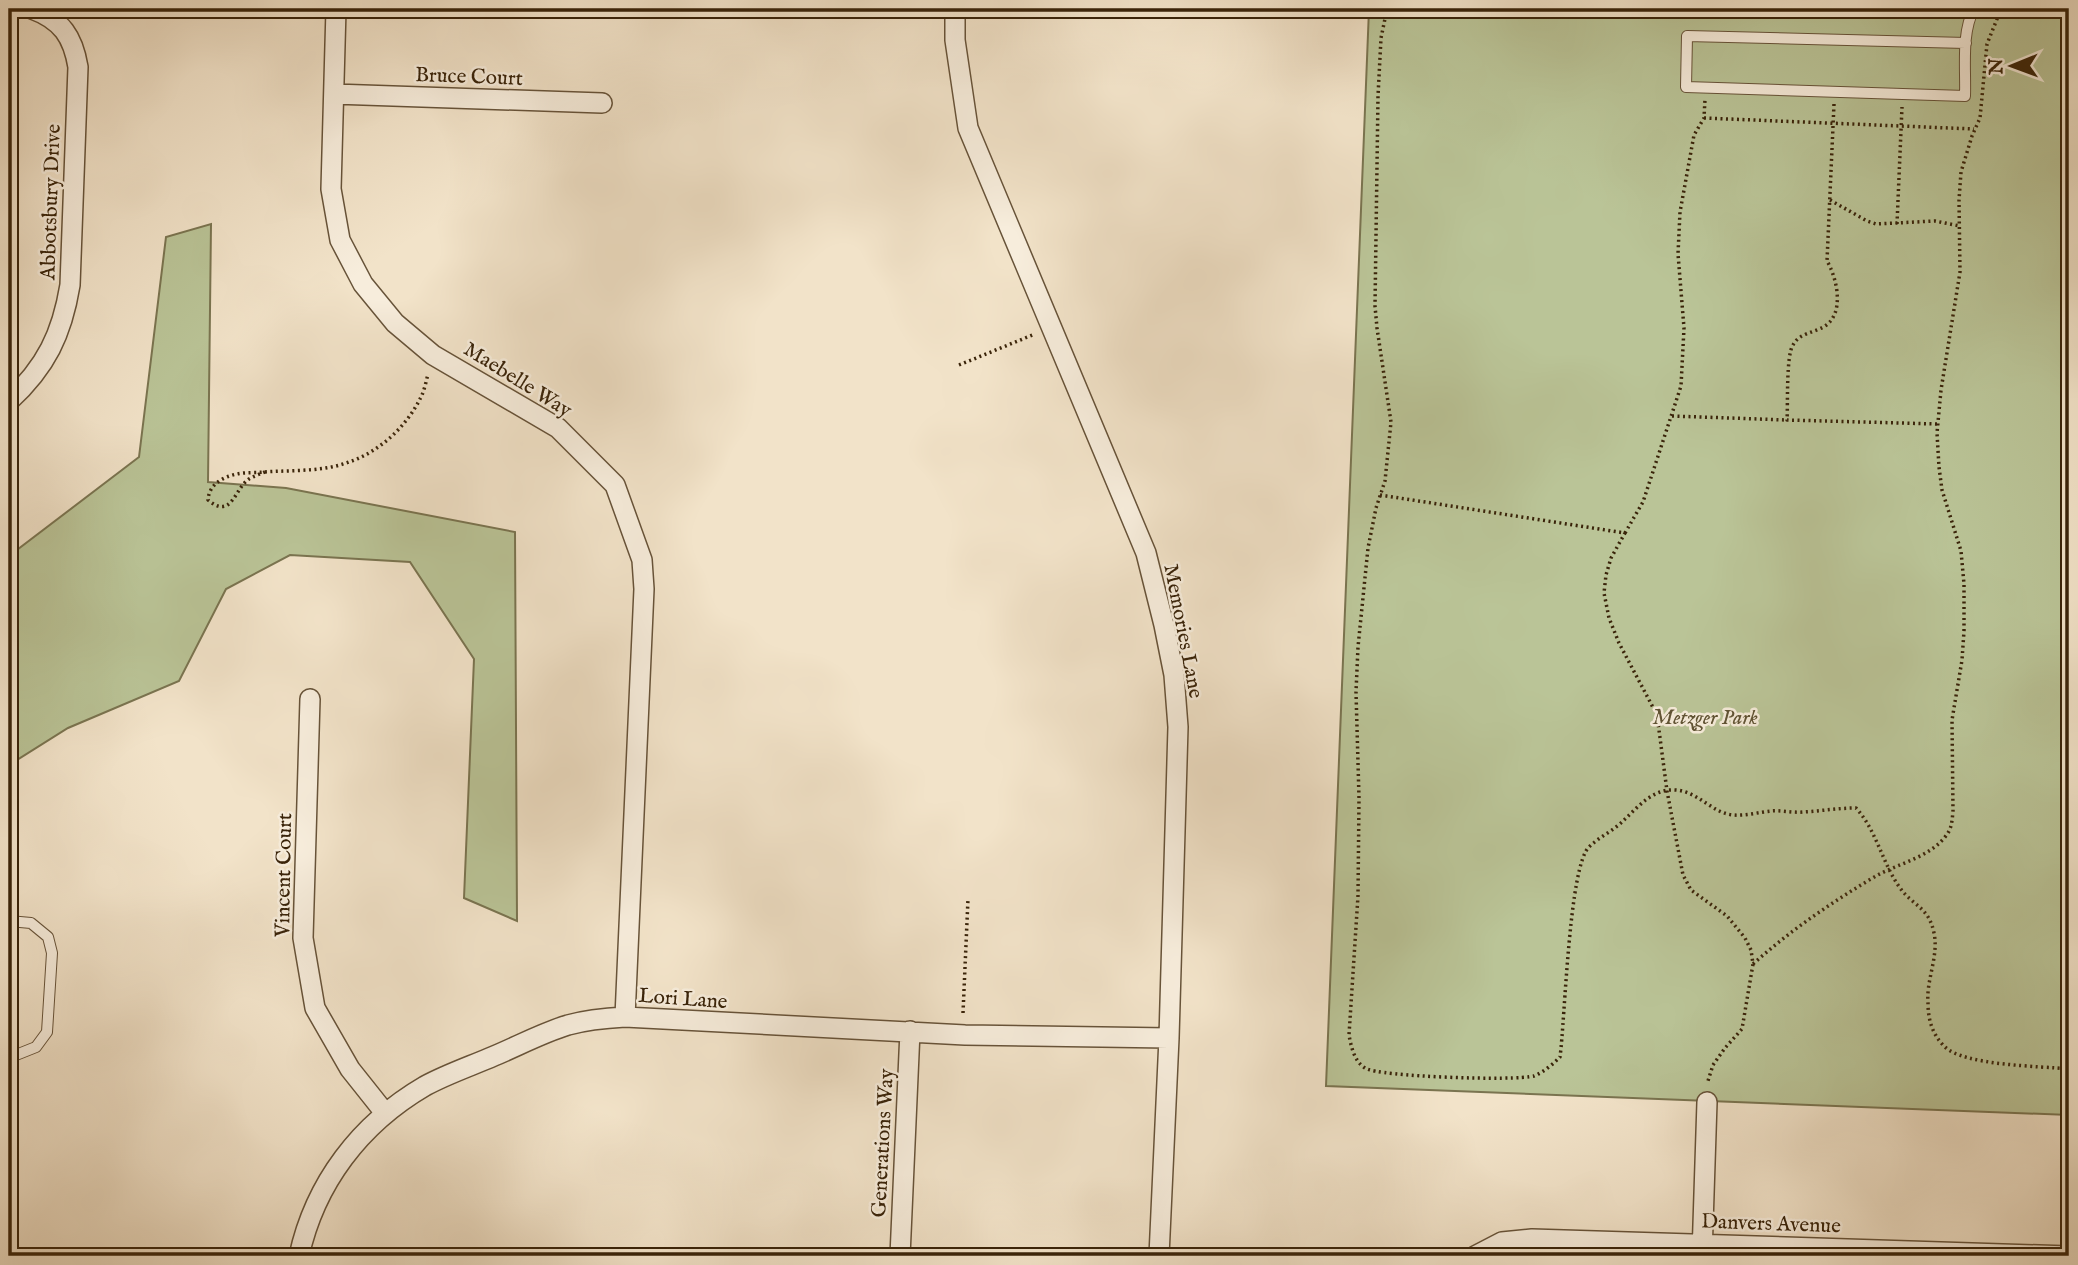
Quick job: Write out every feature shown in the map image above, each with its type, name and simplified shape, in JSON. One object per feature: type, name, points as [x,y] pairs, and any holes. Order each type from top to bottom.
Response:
[{"type":"street","name":"Abbotsbury Drive","points":[[9,401],[42,365],[56,339],[66,311],[70,285],[78,67],[75,50],[68,35],[58,23],[44,13],[32,9]]},
{"type":"street","name":"Maebelle Way","points":[[336,9],[331,189],[340,240],[363,284],[395,323],[433,355],[558,428],[615,485],[642,560],[644,589],[625,1017]]},
{"type":"street","name":"Memories Lane","points":[[955,9],[955,40],[968,128],[1146,553],[1174,675],[1178,727],[1169,1038],[1159,1256]]},
{"type":"street","name":"Bruce Court","points":[[334,94],[601,103]]},
{"type":"street","name":"Vincent Court","points":[[310,699],[303,938],[315,1008],[350,1069],[385,1113]]},
{"type":"street","name":"Lori Lane","points":[[299,1256],[310,1217],[334,1169],[350,1147],[385,1113],[426,1086],[567,1026],[625,1017],[965,1035],[1169,1038]]},
{"type":"street","name":"Generations Way","points":[[900,1256],[910,1031]]},
{"type":"street","points":[[1702,1250],[1707,1102]]},
{"type":"street","name":"Danvers Avenue","points":[[1475,1256],[1502,1242],[1532,1238],[1702,1250],[2069,1256]]},
{"type":"lane","points":[[1966,43],[1687,36],[1686,87],[1965,96],[1966,43],[1969,17],[1974,9]]},
{"type":"lane","points":[[9,921],[31,923],[48,937],[52,953],[47,1032],[36,1046],[16,1055],[9,1055]]},
{"type":"lane","points":[[9,1248],[17,1256]]},
{"type":"path","points":[[1387,9],[1381,38],[1378,96],[1375,306],[1391,422],[1385,481],[1368,548],[1356,692],[1358,896],[1349,1035],[1354,1055],[1365,1068],[1384,1073],[1427,1076],[1515,1078],[1534,1076],[1550,1068],[1560,1057],[1573,904],[1580,864],[1588,848],[1623,822],[1636,806],[1648,797],[1676,790],[1698,797],[1721,812],[1736,816],[1776,810],[1801,813],[1834,807],[1856,808],[1868,821],[1900,888],[1928,914],[1935,935],[1934,961],[1927,1000],[1931,1028],[1945,1048],[1963,1057],[1986,1062],[2069,1069]]},
{"type":"path","points":[[1753,964],[1787,934],[1843,895],[1889,868],[1925,854],[1945,836],[1951,826],[1952,720],[1962,660],[1964,584],[1961,551],[1942,490],[1938,424],[1960,272],[1961,172],[1980,118],[1987,44],[2001,9]]},
{"type":"path","points":[[2036,9],[2069,11]]},
{"type":"path","points":[[1705,88],[1704,118],[1694,135],[1680,212],[1678,254],[1684,328],[1681,386],[1643,502],[1611,558],[1604,593],[1609,618],[1619,643],[1657,715],[1667,791],[1683,876],[1691,891],[1727,916],[1751,950],[1753,964],[1742,1029],[1713,1065],[1707,1079],[1707,1102]]},
{"type":"path","points":[[1787,420],[1793,343],[1829,324],[1836,307],[1834,273],[1827,261],[1835,92]]},
{"type":"path","points":[[1897,224],[1902,94]]},
{"type":"path","points":[[1704,118],[1975,129]]},
{"type":"path","points":[[1830,200],[1877,224],[1935,221],[1960,226]]},
{"type":"path","points":[[959,365],[1028,337]]},
{"type":"path","points":[[265,472],[250,478],[229,505],[221,507],[208,500],[208,491],[216,482],[237,474],[265,472],[320,469],[349,463],[373,452],[410,417],[422,397],[430,368]]},
{"type":"path","points":[[1672,416],[1938,424]]},
{"type":"path","points":[[1381,495],[1625,533]]},
{"type":"path","points":[[963,1013],[968,899]]},
{"type":"green space","name":"Metzger Park","points":[[1369,9],[2069,9],[2069,1115],[1326,1086]]},
{"type":"green space","points":[[211,224],[208,482],[286,488],[515,532],[517,921],[464,898],[474,659],[410,562],[290,555],[226,589],[179,681],[68,728],[9,765],[9,556],[139,457],[166,237]]}]
